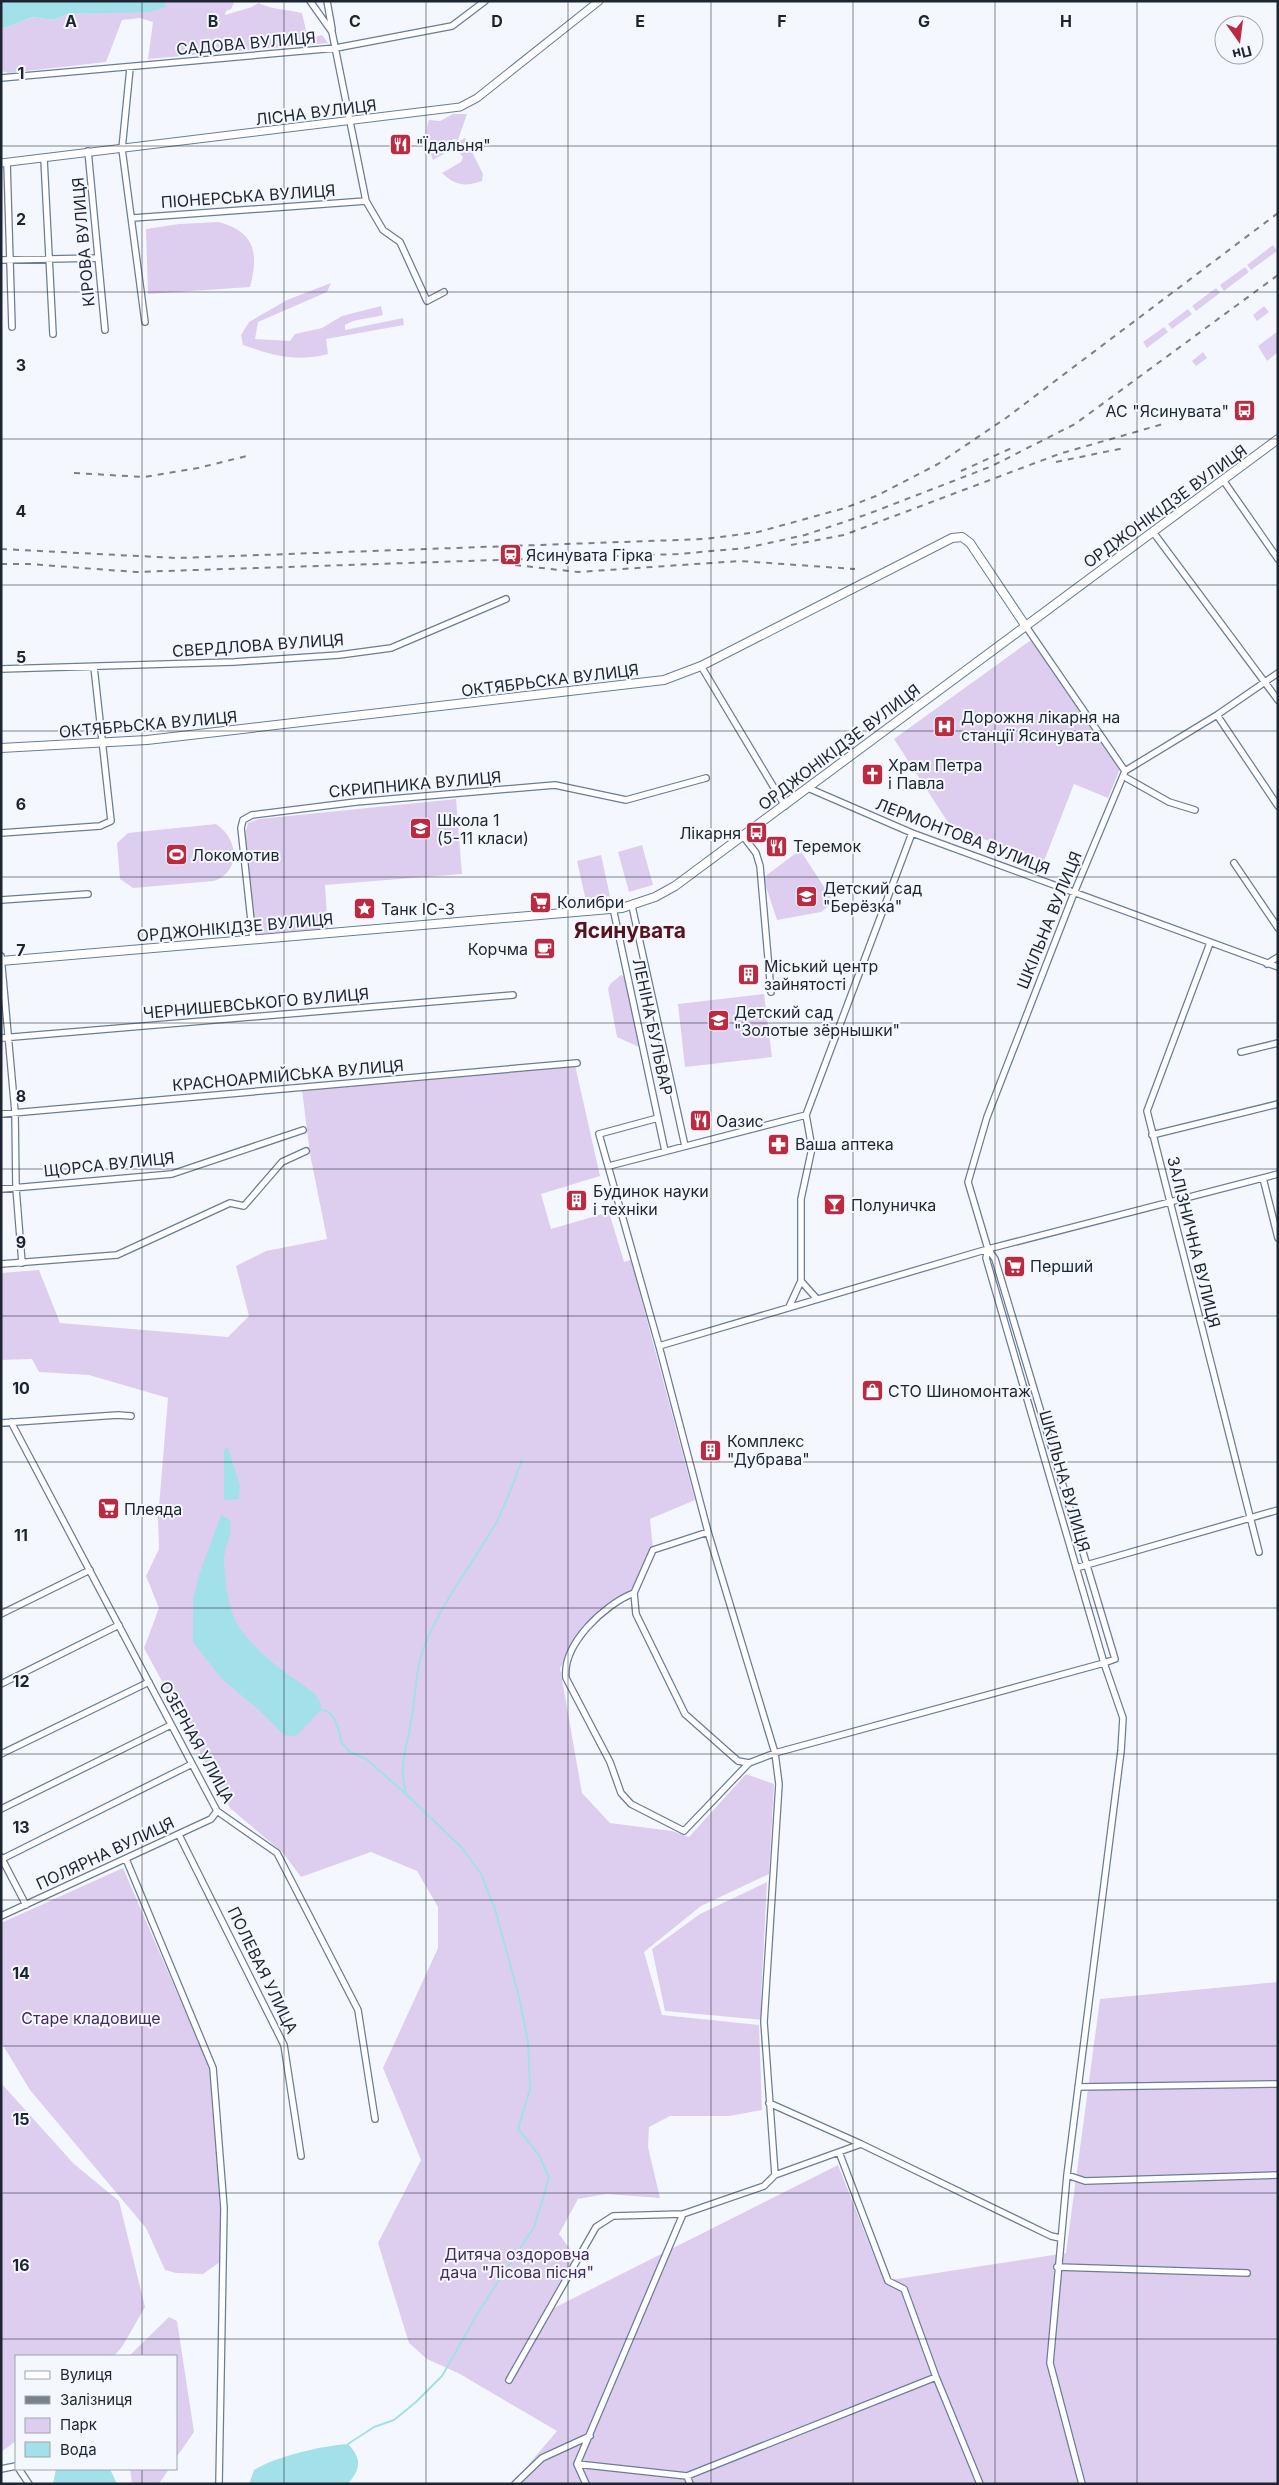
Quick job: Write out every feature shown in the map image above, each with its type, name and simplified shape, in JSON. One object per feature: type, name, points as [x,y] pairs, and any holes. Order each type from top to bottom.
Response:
[{"type":"main road","name":"ОРДЖОНІКІДЗЕ ВУЛИЦЯ","points":[[1,961],[632,906],[675,886],[785,806],[1025,625],[1222,480],[1276,443]]},
{"type":"main road","name":"ОКТЯБРЬСКА ВУЛИЦЯ","points":[[1,748],[103,744],[345,718],[664,680],[701,666],[952,538],[962,537],[970,543],[1025,625]]},
{"type":"street","points":[[310,1],[332,32]]},
{"type":"street","points":[[327,1],[349,122],[366,201],[383,230],[400,242],[427,301],[444,292]]},
{"type":"street","name":"САДОВА ВУЛИЦЯ","points":[[1,78],[130,68],[336,48],[452,26],[485,1]]},
{"type":"street","name":"ЛІСНА ВУЛИЦЯ","points":[[4,163],[44,159],[88,151],[122,149],[460,107],[478,98],[598,1]]},
{"type":"street","points":[[130,68],[122,149],[133,218],[145,322]]},
{"type":"street","name":"КІРОВА ВУЛИЦЯ","points":[[88,151],[105,330]]},
{"type":"street","points":[[44,159],[53,334]]},
{"type":"street","points":[[4,163],[10,221],[12,327]]},
{"type":"street","name":"ПІОНЕРСЬКА ВУЛИЦЯ","points":[[133,218],[366,201]]},
{"type":"street","points":[[1,260],[98,258]]},
{"type":"street","points":[[1222,480],[1278,560]]},
{"type":"street","points":[[1153,532],[1278,700]]},
{"type":"street","name":"СВЕРДЛОВА ВУЛИЦЯ","points":[[1,668],[94,667],[291,659],[391,648],[506,599]]},
{"type":"street","points":[[1025,625],[1124,774],[1168,802],[1195,810]]},
{"type":"street","points":[[701,666],[785,806]]},
{"type":"street","points":[[1,833],[100,826],[111,821],[94,667]]},
{"type":"street","points":[[1124,774],[1217,715],[1278,673]]},
{"type":"street","points":[[1217,715],[1278,806]]},
{"type":"street","name":"ШКІЛЬНА ВУЛИЦЯ","points":[[1104,1663],[1114,1659],[995,1258],[988,1249],[968,1182],[987,1117],[1074,893],[1124,774]]},
{"type":"street","name":"СКРИПНИКА ВУЛИЦЯ","points":[[252,939],[241,828],[243,820],[252,815],[356,802],[555,785],[626,800],[706,778]]},
{"type":"street","name":"ЛЕРМОНТОВА ВУЛИЦЯ","points":[[808,788],[912,832],[1278,968]]},
{"type":"street","points":[[789,1307],[800,1281],[801,1199],[812,1148],[806,1115],[912,832]]},
{"type":"street","points":[[742,836],[756,853],[760,866],[771,992]]},
{"type":"street","points":[[1234,863],[1278,928]]},
{"type":"street","points":[[1,900],[88,894]]},
{"type":"street","name":"ЛЕНІНА БУЛЬВАР","points":[[632,906],[684,1146]]},
{"type":"street","name":"ЛЕНІНА БУЛЬВАР","points":[[614,908],[665,1152]]},
{"type":"street","name":"ЗАЛІЗНИЧНА ВУЛИЦЯ","points":[[1210,943],[1147,1111],[1259,1552]]},
{"type":"street","points":[[1,956],[15,1112],[16,1188],[22,1263]]},
{"type":"street","points":[[1267,964],[1278,957]]},
{"type":"street","name":"ЧЕРНИШЕВСЬКОГО ВУЛИЦЯ","points":[[1,1038],[513,995]]},
{"type":"street","points":[[1241,1052],[1278,1044]]},
{"type":"street","name":"КРАСНОАРМІЙСЬКА ВУЛИЦЯ","points":[[1,1114],[577,1063]]},
{"type":"street","points":[[1152,1135],[1278,1104]]},
{"type":"street","points":[[609,1166],[806,1115]]},
{"type":"street","points":[[658,1118],[599,1134],[659,1346],[708,1532],[775,1753],[779,1784],[764,2022],[775,2175]]},
{"type":"street","name":"ЩОРСА ВУЛИЦЯ","points":[[1,1189],[172,1174],[303,1130]]},
{"type":"street","points":[[1,1264],[117,1255],[230,1203],[244,1206],[282,1162],[306,1151]]},
{"type":"street","points":[[659,1346],[988,1249],[1278,1174]]},
{"type":"street","points":[[1263,1178],[1278,1238]]},
{"type":"street","name":"ШКІЛЬНА ВУЛИЦЯ","points":[[988,1249],[986,1258],[1104,1663],[1123,1718],[1121,1751],[1067,2175],[1057,2267],[1050,2363],[1082,2484]]},
{"type":"street","points":[[800,1281],[817,1299]]},
{"type":"street","points":[[1,1423],[118,1415],[131,1416]]},
{"type":"street","name":"ОЗЕРНАЯ УЛИЦА","points":[[11,1422],[217,1811],[277,1854],[286,1871],[358,2010],[375,2119]]},
{"type":"street","points":[[1076,1568],[1278,1510]]},
{"type":"street","points":[[708,1532],[653,1550],[634,1593],[636,1614],[685,1714],[738,1761],[749,1763]]},
{"type":"street","points":[[1,1614],[90,1570]]},
{"type":"street","points":[[634,1593],[610,1604],[591,1623],[574,1647],[565,1669],[566,1678],[610,1762],[621,1792],[631,1804],[684,1831],[749,1763],[775,1753],[1104,1663]]},
{"type":"street","points":[[1,1684],[119,1625]]},
{"type":"street","points":[[1,1754],[149,1682]]},
{"type":"street","points":[[1,1809],[171,1725]]},
{"type":"street","points":[[26,1905],[2,1858],[192,1764]]},
{"type":"street","name":"ПОЛЯРНА ВУЛИЦЯ","points":[[1,1916],[179,1835],[211,1819],[217,1811]]},
{"type":"street","name":"ПОЛЕВАЯ УЛИЦА","points":[[179,1835],[284,2045],[301,2156]]},
{"type":"street","points":[[126,1859],[213,2068],[224,2208],[219,2484]]},
{"type":"street","points":[[1078,2087],[1278,2084]]},
{"type":"street","points":[[769,2104],[861,2144],[1051,2236],[1060,2238]]},
{"type":"street","points":[[509,2380],[596,2227],[613,2216],[683,2214],[764,2186],[775,2175],[861,2144]]},
{"type":"street","points":[[839,2152],[888,2281],[904,2289],[936,2377],[980,2484]]},
{"type":"street","points":[[1067,2175],[1085,2181],[1278,2175]]},
{"type":"street","points":[[576,2464],[590,2436],[683,2214]]},
{"type":"street","points":[[1057,2267],[1247,2273]]},
{"type":"street","points":[[576,2464],[687,2476],[936,2377]]},
{"type":"street","points":[[515,2484],[542,2458],[590,2436]]},
{"type":"street","points":[[576,2464],[586,2484]]},
{"type":"street","points":[[1,2468],[15,2466]]},
{"type":"street","points":[[20,2470],[29,2484]]},
{"type":"street","points":[[687,2476],[690,2484]]},
{"type":"green space","points":[[1,1],[235,1],[231,9],[226,11],[225,15],[252,7],[258,3],[302,13],[308,39],[322,35],[328,43],[148,59],[153,22],[140,18],[122,20],[106,62],[9,73],[1,71],[1,26],[5,28],[32,17],[54,20],[67,14],[96,13]]},
{"type":"green space","points":[[453,114],[467,114],[458,140],[454,139],[436,146],[436,153],[442,151],[444,154],[433,160],[427,135],[429,120],[440,121]]},
{"type":"green space","points":[[465,138],[483,174],[482,181],[466,185],[452,181],[442,173],[461,162],[463,157],[452,145]]},
{"type":"green space","points":[[219,222],[231,226],[240,232],[251,245],[254,254],[254,264],[250,287],[148,294],[146,229],[179,224]]},
{"type":"green space","points":[[1273,245],[1277,251],[1251,270],[1247,265]]},
{"type":"green space","points":[[1245,267],[1249,272],[1224,291],[1220,285]]},
{"type":"green space","points":[[331,283],[327,292],[258,322],[255,339],[290,341],[295,334],[322,328],[342,316],[381,306],[383,315],[349,323],[345,325],[345,330],[403,318],[404,325],[326,339],[328,354],[306,358],[285,357],[243,345],[241,335],[249,322],[287,300]]},
{"type":"green space","points":[[1216,288],[1220,293],[1196,311],[1192,306]]},
{"type":"green space","points":[[1264,306],[1269,312],[1257,321],[1253,315]]},
{"type":"green space","points":[[1188,309],[1192,314],[1172,329],[1168,324]]},
{"type":"green space","points":[[1164,327],[1168,332],[1147,348],[1143,342]]},
{"type":"green space","points":[[1278,331],[1278,352],[1267,361],[1258,346]]},
{"type":"green space","points":[[1203,352],[1207,358],[1196,366],[1192,361]]},
{"type":"green space","points":[[1031,640],[1120,769],[1108,798],[1074,784],[1044,861],[951,827],[894,739]]},
{"type":"green space","points":[[456,799],[462,874],[325,885],[328,930],[255,936],[245,834],[248,823],[259,819]]},
{"type":"green space","name":"Локомотив","points":[[216,824],[229,837],[234,854],[229,870],[223,876],[214,881],[133,888],[120,879],[117,843],[128,833]]},
{"type":"green space","points":[[642,845],[653,885],[629,892],[618,852]]},
{"type":"green space","points":[[800,850],[834,902],[821,912],[777,920],[763,878]]},
{"type":"green space","points":[[601,855],[610,896],[586,901],[577,861]]},
{"type":"green space","points":[[621,975],[626,977],[641,1048],[617,1037],[608,989],[610,984]]},
{"type":"green space","points":[[764,994],[772,1057],[685,1067],[678,1004]]},
{"type":"green space","name":"Дитяча оздоровча дача \"Лісова пісня\"","points":[[575,1065],[600,1176],[541,1194],[551,1229],[609,1212],[624,1262],[631,1260],[695,1500],[650,1519],[653,1548],[632,1590],[600,1609],[560,1668],[582,1793],[610,1823],[672,1831],[689,1837],[746,1774],[774,1784],[769,1874],[701,1906],[644,1952],[662,2015],[759,2025],[762,2110],[729,2116],[670,2116],[649,2127],[648,2147],[660,2198],[606,2194],[578,2199],[559,2234],[577,2259],[546,2312],[838,2165],[884,2281],[1066,2253],[1100,1999],[1278,1982],[1278,2484],[512,2484],[557,2431],[460,2374],[427,2359],[409,2343],[378,2243],[421,2160],[383,2068],[438,1948],[438,1907],[417,1871],[371,1852],[301,1877],[283,1853],[230,1808],[144,1648],[159,1608],[146,1576],[159,1549],[158,1518],[168,1398],[89,1375],[39,1372],[32,1359],[1,1360],[1,1273],[39,1270],[60,1323],[228,1337],[249,1316],[236,1266],[266,1251],[327,1239],[310,1154],[302,1090]]},
{"type":"green space","name":"Старе кладовище","points":[[123,1868],[210,2069],[220,2208],[220,2262],[203,2274],[176,2273],[165,2270],[146,2228],[30,2090],[1,2042],[1,1923]]},
{"type":"green space","points":[[767,1882],[761,1997],[764,2020],[665,2011],[652,1949],[700,1914]]},
{"type":"green space","points":[[1,2083],[74,2164],[119,2201],[145,2307],[122,2347],[115,2355],[15,2355],[15,2442],[1,2452]]},
{"type":"green space","points":[[169,2317],[177,2321],[194,2432],[178,2455],[178,2355],[130,2355]]},
{"type":"green space","points":[[130,2470],[168,2470],[159,2484],[132,2484]]},
{"type":"water","points":[[1,1],[164,1],[166,7],[148,12],[67,14],[54,20],[32,17],[5,28],[1,26]]},
{"type":"water","points":[[228,1448],[240,1486],[239,1499],[224,1500],[224,1449]]},
{"type":"water","points":[[221,1515],[230,1520],[231,1525],[225,1551],[225,1576],[232,1611],[238,1625],[263,1654],[315,1694],[321,1703],[321,1710],[296,1736],[284,1735],[260,1711],[221,1678],[193,1642],[193,1600],[199,1575]]},
{"type":"water","points":[[348,2444],[356,2454],[358,2464],[348,2484],[249,2484],[254,2470],[275,2460],[312,2449]]},
{"type":"water","points":[[56,2470],[110,2470],[117,2484],[53,2484]]},
{"type":"waterway","points":[[406,1794],[403,1760],[412,1717],[421,1655],[440,1613],[496,1523],[522,1460]]},
{"type":"waterway","points":[[321,1710],[327,1711],[334,1718],[341,1742],[350,1752],[366,1759],[406,1794],[462,1848],[481,1874],[495,1909],[519,1997],[528,2041],[530,2089],[518,2129],[539,2155],[549,2178],[534,2227],[479,2311],[442,2376],[416,2402],[394,2420],[374,2427],[348,2444]]},
{"type":"railway","points":[[1,549],[177,558],[705,539],[758,532],[845,508],[876,496],[938,464],[1006,418],[1278,213]]},
{"type":"railway","points":[[1,564],[29,564],[136,572],[678,554],[746,548],[805,535],[868,514],[992,466],[1075,424],[1278,275]]},
{"type":"railway","points":[[791,545],[844,535],[1059,454],[1163,424]]},
{"type":"railway","points":[[961,471],[1014,447]]},
{"type":"railway","points":[[1056,462],[1124,448]]},
{"type":"railway","points":[[74,473],[144,477],[198,468],[251,455]]},
{"type":"railway","points":[[515,565],[578,572],[740,561],[855,569]]},
{"type":"place","name":"\"Їдальня\"","points":[[400,145]]},
{"type":"place","name":"АС \"Ясинувата\"","points":[[1245,411]]},
{"type":"place","name":"Ясинувата Гірка","points":[[510,555]]},
{"type":"place","name":"Дорожня лікарня на станції Ясинувата","points":[[945,726]]},
{"type":"place","name":"Храм Петра і Павла","points":[[872,774]]},
{"type":"place","name":"Школа 1 (5-11 класи)","points":[[421,829]]},
{"type":"place","name":"Лікарня","points":[[757,833]]},
{"type":"place","name":"Теремок","points":[[777,846]]},
{"type":"place","name":"Локомотив","points":[[176,855]]},
{"type":"place","name":"Детский сад \"Берёзка\"","points":[[807,897]]},
{"type":"place","name":"Колибри","points":[[541,902]]},
{"type":"place","name":"Танк ІС-3","points":[[365,909]]},
{"type":"place","name":"Корчма","points":[[544,949]]},
{"type":"place","name":"Міський центр зайнятості","points":[[748,975]]},
{"type":"place","name":"Детский сад \"Золотые зёрнышки\"","points":[[718,1021]]},
{"type":"place","name":"Оазис","points":[[700,1121]]},
{"type":"place","name":"Ваша аптека","points":[[779,1144]]},
{"type":"place","name":"Будинок науки і техніки","points":[[577,1200]]},
{"type":"place","name":"Полуничка","points":[[835,1205]]},
{"type":"place","name":"Перший","points":[[1014,1266]]},
{"type":"place","name":"СТО Шиномонтаж","points":[[872,1391]]},
{"type":"place","name":"Комплекс \"Дубрава\"","points":[[711,1450]]},
{"type":"place","name":"Плеяда","points":[[108,1509]]},
{"type":"district","name":"Ясинувата","points":[[630,931]]}]
